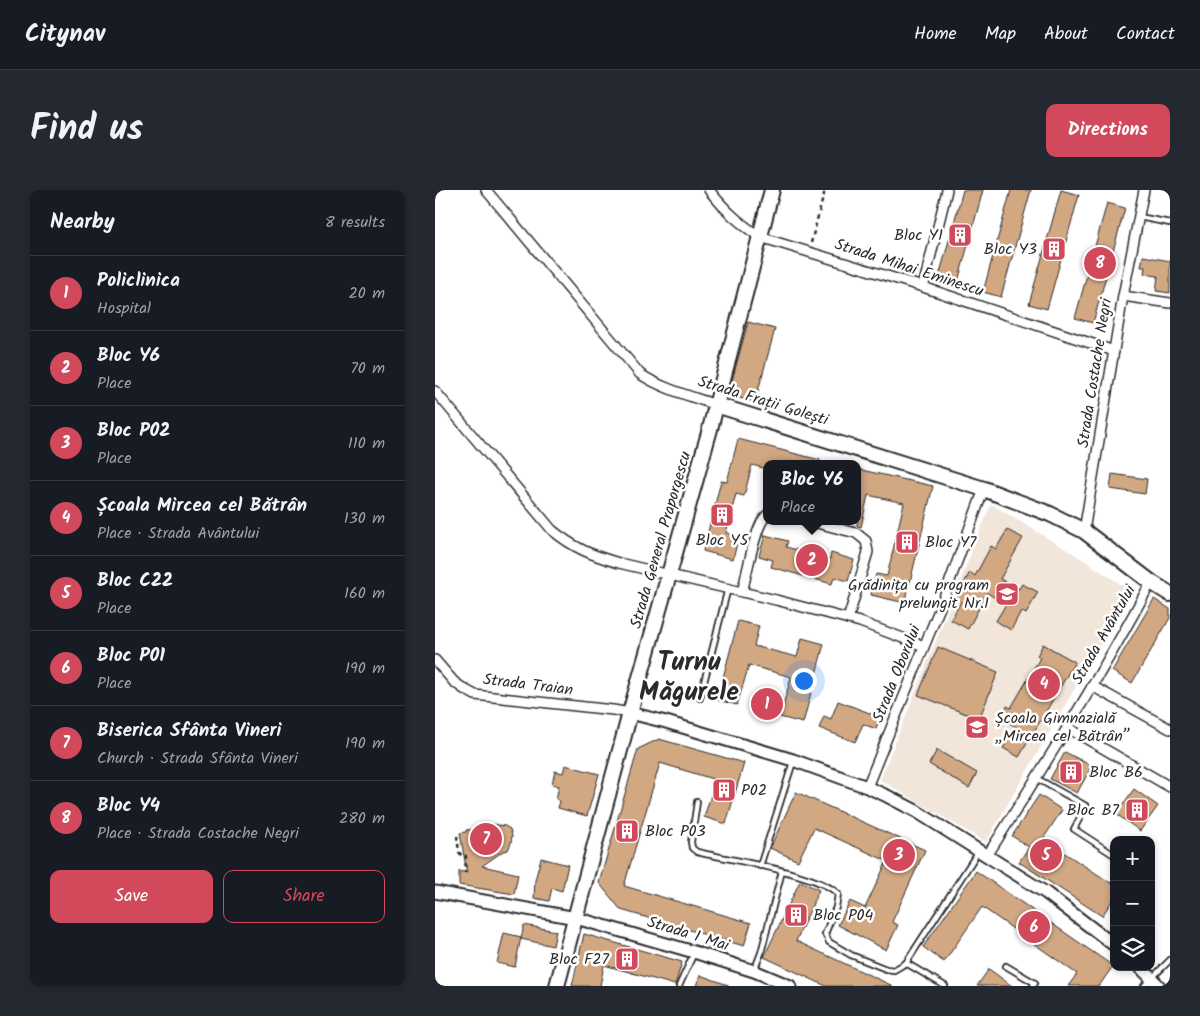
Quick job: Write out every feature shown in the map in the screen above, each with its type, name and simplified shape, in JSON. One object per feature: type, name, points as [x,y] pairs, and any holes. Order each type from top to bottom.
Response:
[{"type":"main road","name":"Strada General Praporgescu","points":[[557,986],[630,713],[716,405],[772,190]]},
{"type":"main road","name":"Strada Frații Golești","points":[[716,405],[985,489],[1050,514],[1083,531],[1170,594]]},
{"type":"street","name":"Strada Frații Golești","points":[[486,190],[640,374],[664,387],[716,405]]},
{"type":"street","name":"Strada Mihai Eminescu","points":[[709,190],[723,208],[741,224],[759,236],[923,287],[1114,351]]},
{"type":"street","points":[[923,287],[947,190]]},
{"type":"street","name":"Strada Costache Negri","points":[[1083,531],[1123,296],[1144,190]]},
{"type":"street","points":[[1123,296],[1170,303]]},
{"type":"street","points":[[435,391],[552,530],[580,550],[619,563],[728,588],[860,622],[925,646]]},
{"type":"street","name":"Strada Oborului","points":[[867,787],[925,646],[985,489]]},
{"type":"street","points":[[743,592],[758,528],[763,518]]},
{"type":"street","points":[[825,525],[856,533],[867,541],[868,552],[848,619]]},
{"type":"street","name":"Strada Avântului","points":[[983,854],[1068,728],[1151,582]]},
{"type":"street","name":"Strada Traian","points":[[435,660],[454,682],[475,695],[630,713]]},
{"type":"street","points":[[1092,686],[1170,729]]},
{"type":"street","points":[[630,713],[793,760],[867,787],[916,811],[1046,893],[1110,942]]},
{"type":"street","points":[[1068,728],[1170,787]]},
{"type":"street","name":"Strada 1 Mai","points":[[435,892],[576,918],[695,952],[754,971],[790,986]]},
{"type":"street","points":[[1143,971],[1151,983]]},
{"type":"lane","points":[[1138,217],[1170,223]]},
{"type":"lane","points":[[700,698],[728,588]]},
{"type":"lane","points":[[760,866],[793,760]]},
{"type":"lane","points":[[1036,778],[1086,806],[1074,829],[1110,852]]},
{"type":"lane","points":[[697,802],[691,842],[692,848],[697,852],[812,880],[833,889],[838,894],[837,907],[825,934],[829,942],[851,955],[886,969],[894,970],[906,963],[983,854]]},
{"type":"lane","points":[[754,971],[761,953],[782,872]]},
{"type":"lane","points":[[679,986],[695,952]]},
{"type":"lane","points":[[1151,983],[1170,960]]},
{"type":"lane","points":[[906,963],[945,986]]},
{"type":"lane","points":[[1006,966],[1035,984],[1033,986]]},
{"type":"path","points":[[809,252],[825,190]]},
{"type":"path","points":[[457,836],[459,852],[462,856],[465,856],[465,872]]},
{"type":"shaded area","name":"Școala Gimnazială „Mircea cel Bătrân”","points":[[991,504],[1131,591],[986,842],[880,780]]},
{"type":"building","name":"Bloc Y1","points":[[963,190],[983,190],[957,285],[938,280]]},
{"type":"building","points":[[1011,190],[1031,190],[1001,297],[983,292]]},
{"type":"building","name":"Bloc Y3","points":[[1061,190],[1079,195],[1047,309],[1029,304]]},
{"type":"building","points":[[1107,203],[1125,208],[1093,323],[1075,318]]},
{"type":"building","points":[[1143,256],[1170,261],[1170,293],[1156,291],[1158,276],[1144,274],[1145,267],[1141,267]]},
{"type":"building","points":[[748,322],[775,329],[755,402],[728,395]]},
{"type":"building","name":"Bloc Y5","points":[[738,439],[820,460],[763,460],[763,468],[752,465],[744,496],[736,494],[726,533],[739,536],[733,559],[703,551],[721,481],[727,482]]},
{"type":"building","name":"Bloc Y7","points":[[861,470],[933,486],[905,603],[871,595],[876,574],[887,576],[904,503],[868,495],[861,527],[857,526],[861,525]]},
{"type":"building","points":[[1112,474],[1147,479],[1145,494],[1110,489]]},
{"type":"building","points":[[1007,530],[1023,538],[1000,579],[1019,589],[1022,584],[1038,592],[1026,614],[1021,611],[1011,630],[996,621],[1006,604],[987,593],[968,629],[951,620],[961,601],[956,598],[970,572],[975,576],[991,546],[996,549]]},
{"type":"building","points":[[765,535],[788,541],[786,547],[830,559],[831,553],[854,560],[848,581],[834,577],[832,584],[771,567],[773,560],[759,556]]},
{"type":"building","points":[[1154,599],[1170,609],[1170,618],[1132,683],[1112,671]]},
{"type":"building","points":[[738,621],[759,626],[754,646],[797,657],[802,638],[824,644],[803,723],[780,717],[791,677],[749,665],[737,705],[717,700]]},
{"type":"building","points":[[1043,644],[1075,662],[1019,757],[1003,748],[1016,727],[1001,718],[1007,706],[1011,708],[1040,658],[1037,656]]},
{"type":"building","points":[[938,647],[998,672],[979,719],[918,695]]},
{"type":"building","points":[[838,701],[880,717],[876,729],[863,724],[855,742],[819,728],[824,716],[831,719]]},
{"type":"building","name":"Bloc P03","points":[[659,739],[744,763],[726,824],[704,817],[716,780],[660,763],[624,886],[751,923],[744,946],[621,910],[599,883],[638,749]]},
{"type":"building","points":[[937,750],[977,773],[969,788],[929,764]]},
{"type":"building","name":"Bloc B6","points":[[1065,752],[1092,766],[1077,793],[1050,779]]},
{"type":"building","points":[[565,765],[599,774],[587,816],[558,808],[560,801],[556,799],[559,786],[552,784],[555,771],[563,773]]},
{"type":"building","name":"Bloc B7","points":[[1134,789],[1158,806],[1140,831],[1116,814]]},
{"type":"building","points":[[796,792],[925,850],[892,922],[898,925],[886,950],[838,925],[850,901],[865,908],[887,861],[814,828],[798,861],[770,848]]},
{"type":"building","points":[[1039,795],[1062,810],[1043,839],[1110,882],[1110,904],[1102,916],[1019,862],[1029,847],[1012,836]]},
{"type":"building","points":[[491,824],[505,826],[510,829],[511,843],[508,850],[503,851],[482,866],[518,874],[514,894],[459,885],[459,871],[467,873],[460,833],[466,832],[466,830],[482,829],[484,826]]},
{"type":"building","points":[[541,858],[568,865],[562,891],[552,888],[549,901],[534,898],[535,880]]},
{"type":"building","points":[[976,871],[1110,964],[1110,970],[1099,986],[1068,986],[1077,974],[982,907],[944,962],[923,947]]},
{"type":"building","name":"Bloc P04","points":[[800,881],[819,890],[796,941],[893,986],[826,986],[764,957]]},
{"type":"building","points":[[524,925],[556,931],[553,946],[521,939]]},
{"type":"building","points":[[504,933],[521,937],[515,967],[497,963]]},
{"type":"building","points":[[584,934],[682,962],[675,985],[604,965],[600,986],[572,986]]},
{"type":"building","points":[[989,969],[1012,986],[977,986]]},
{"type":"building","points":[[700,975],[728,985],[728,986],[696,986]]},
{"type":"place","name":"Bloc Y1","points":[[960,235]]},
{"type":"place","name":"Bloc Y3","points":[[1054,249]]},
{"type":"place","name":"Bloc Y4","points":[[1100,263]]},
{"type":"place","name":"Bloc Y5","points":[[722,515]]},
{"type":"place","name":"Bloc Y7","points":[[907,542]]},
{"type":"place","name":"Bloc Y6","points":[[812,560]]},
{"type":"place","name":"Grădinița cu program prelungit Nr.1","points":[[1007,594]]},
{"type":"place","name":"Școala Mircea cel Bătrân","points":[[1044,684]]},
{"type":"place","name":"Policlinica","points":[[767,704]]},
{"type":"place","name":"Școala Gimnazială „Mircea cel Bătrân”","points":[[977,727]]},
{"type":"place","name":"Bloc B6","points":[[1071,772]]},
{"type":"place","name":"P02","points":[[724,790]]},
{"type":"place","name":"Bloc B7","points":[[1137,810]]},
{"type":"place","name":"Bloc P03","points":[[627,831]]},
{"type":"place","name":"Biserica Sfânta Vineri","points":[[486,839]]},
{"type":"place","name":"Bloc P02","points":[[899,855]]},
{"type":"place","name":"Bloc C22","points":[[1046,855]]},
{"type":"place","name":"Bloc P04","points":[[796,915]]},
{"type":"place","name":"Bloc P01","points":[[1034,927]]},
{"type":"place","name":"Bloc F27","points":[[627,959]]},
{"type":"district","name":"Turnu Măgurele","points":[[689,678]]}]
